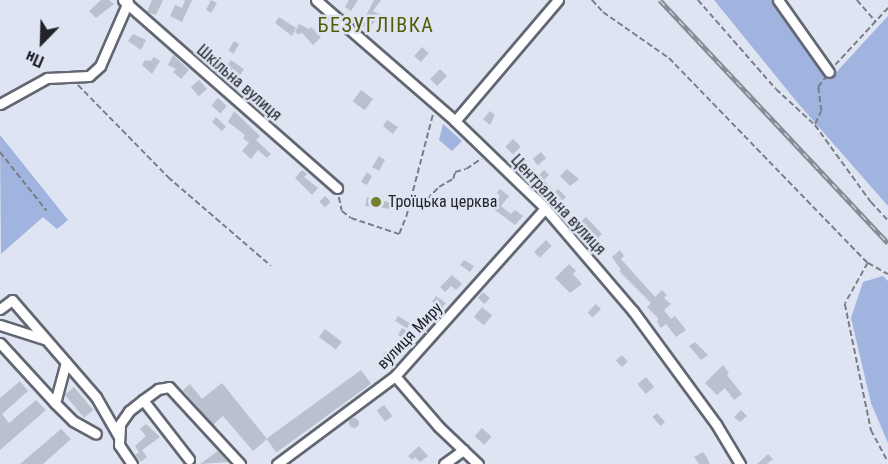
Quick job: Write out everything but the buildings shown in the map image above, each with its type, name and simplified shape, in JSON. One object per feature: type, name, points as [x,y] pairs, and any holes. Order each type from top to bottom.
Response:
[{"type":"street","name":"Центральна вулиця","points":[[316,0],[455,121],[545,208],[633,311],[716,424],[740,464]]},
{"type":"street","points":[[455,121],[558,0]]},
{"type":"street","points":[[778,0],[830,72]]},
{"type":"street","points":[[0,104],[47,78],[71,79],[89,76],[100,66],[126,2]]},
{"type":"street","name":"Шкільна вулиця","points":[[126,2],[337,188]]},
{"type":"street","name":"вулиця Миру","points":[[276,464],[395,376],[545,208]]},
{"type":"street","points":[[0,309],[12,300],[96,397],[119,437]]},
{"type":"street","points":[[0,326],[47,340]]},
{"type":"street","points":[[0,343],[73,422],[96,434]]},
{"type":"street","points":[[55,403],[66,362]]},
{"type":"street","points":[[395,376],[412,398],[478,464]]},
{"type":"street","points":[[132,464],[119,446],[120,424],[129,411],[143,400],[158,389],[168,387],[240,464]]},
{"type":"street","points":[[143,400],[189,459]]},
{"type":"street","points":[[444,464],[463,450]]},
{"type":"path","points":[[592,0],[603,12],[669,58],[868,263],[888,274]]},
{"type":"path","points":[[698,0],[776,89],[815,124],[870,202],[888,220]]},
{"type":"path","points":[[857,0],[876,22]]},
{"type":"path","points":[[815,124],[821,111],[818,87],[888,9]]},
{"type":"path","points":[[71,79],[168,177],[272,266]]},
{"type":"path","points":[[337,188],[342,210],[351,218],[399,234],[410,205],[436,104]]},
{"type":"path","points":[[0,152],[47,211]]},
{"type":"path","points":[[410,205],[420,204],[439,187],[453,179],[455,172],[466,169],[489,154]]},
{"type":"path","points":[[868,263],[845,304],[872,430],[888,462]]},
{"type":"shaded area","points":[[714,0],[772,0],[829,80],[888,16],[888,206],[796,101]]},
{"type":"shaded area","points":[[443,124],[462,141],[452,151],[439,140]]},
{"type":"shaded area","points":[[0,135],[68,220],[57,229],[43,217],[1,254]]},
{"type":"shaded area","points":[[883,276],[888,281],[888,443],[871,403],[851,318],[863,282]]},
{"type":"railway","points":[[660,0],[888,243]]},
{"type":"place","name":"Троїцька церква","points":[[376,202]]},
{"type":"district","name":"БЕЗУГЛІВКА","points":[[376,25]]}]
